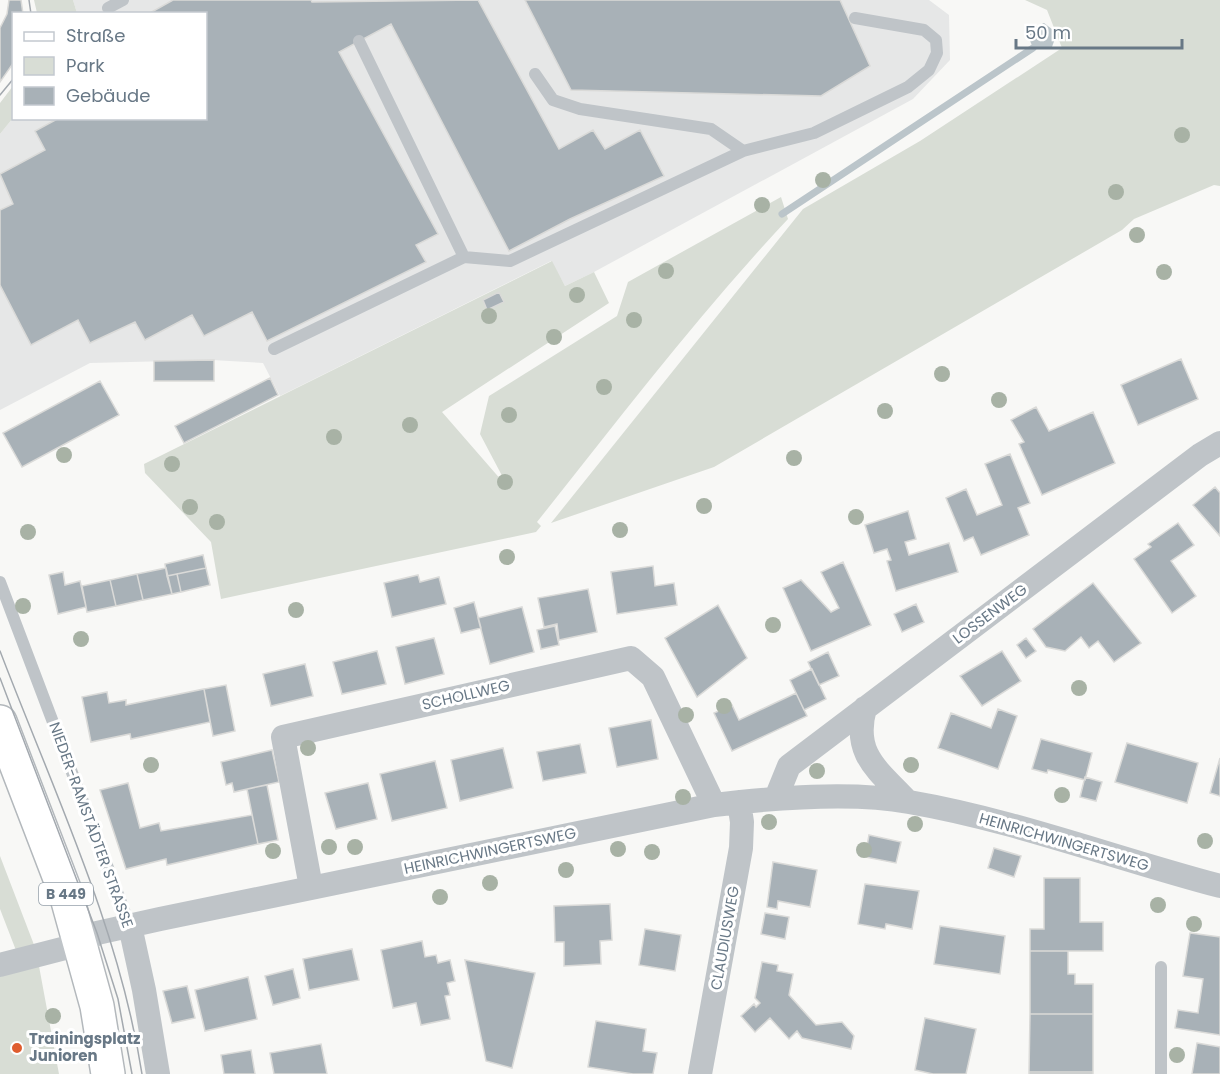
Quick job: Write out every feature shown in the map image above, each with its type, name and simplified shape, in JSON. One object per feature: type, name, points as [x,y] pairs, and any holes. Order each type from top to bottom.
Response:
[{"type":"main road","name":"B 449","points":[[0,722],[66,894],[97,1006],[108,1074]]},
{"type":"street","name":"LOSSENWEG","points":[[776,798],[789,766],[1200,455],[1220,443]]},
{"type":"street","name":"SCHOLLWEG","points":[[311,887],[283,737],[631,658],[653,677],[714,805]]},
{"type":"street","points":[[865,708],[860,739],[865,754],[907,801]]},
{"type":"street","name":"HEINRICHWINGERTSWEG","points":[[0,965],[81,944],[98,933],[311,887],[714,805],[776,798],[907,801],[977,817],[1220,886]]},
{"type":"street","name":"CLAUDIUSWEG","points":[[700,1074],[741,848],[742,822],[739,802]]},
{"type":"street","name":"NIEDER-RAMSTÄDTER STRASSE","points":[[130,926],[144,990],[158,1074]]},
{"type":"lane","points":[[108,8],[123,0]]},
{"type":"lane","points":[[274,349],[464,257],[510,261],[743,150],[814,133],[908,87],[929,70],[937,52],[936,40],[924,30],[855,18]]},
{"type":"lane","points":[[359,41],[464,257]]},
{"type":"lane","points":[[535,74],[553,100],[580,109],[711,129],[743,150]]},
{"type":"lane","name":"NIEDER-RAMSTÄDTER STRASSE","points":[[0,582],[130,926]]},
{"type":"lane","points":[[1161,968],[1161,1074]]},
{"type":"shaded area","points":[[73,0],[929,0],[949,15],[950,60],[913,99],[594,272],[565,286],[551,261],[280,396],[263,363],[212,360],[90,363],[0,410],[0,134],[12,119],[207,120],[207,12],[77,12]]},
{"type":"shaded area","points":[[1044,23],[1057,33],[1052,47],[1033,48],[1026,31]]},
{"type":"green space","points":[[34,0],[73,0],[77,12],[37,12]]},
{"type":"green space","points":[[1025,0],[1220,0],[1220,186],[1214,185],[1134,219],[1122,230],[714,467],[551,523],[803,209],[920,141],[1062,48],[1047,10]]},
{"type":"green space","points":[[12,87],[12,119],[0,134],[0,103]]},
{"type":"green space","points":[[781,197],[788,219],[722,292],[660,368],[537,522],[541,526],[536,532],[221,599],[211,542],[145,473],[144,464],[552,261],[565,286],[594,272],[609,303],[442,412],[509,489],[480,434],[489,396],[617,316],[628,282]]},
{"type":"green space","points":[[0,856],[36,950],[59,1074],[0,1074],[0,959],[17,953],[0,909]]},
{"type":"building","points":[[9,0],[21,0],[23,12],[12,12],[12,65],[0,82],[0,28],[7,14]]},
{"type":"building","points":[[173,0],[311,0],[312,2],[478,0],[559,149],[593,130],[605,149],[640,130],[664,176],[570,219],[509,251],[391,24],[339,52],[438,234],[416,245],[426,262],[267,341],[252,312],[204,336],[192,315],[145,340],[135,322],[90,343],[78,320],[31,345],[0,285],[0,210],[13,204],[0,174],[45,150],[35,131],[55,120],[207,120],[207,12],[152,12]]},
{"type":"building","points":[[525,0],[840,0],[870,66],[821,96],[571,90]]},
{"type":"building","points":[[499,292],[504,302],[487,310],[483,300]]},
{"type":"building","points":[[1181,359],[1198,399],[1138,425],[1121,385]]},
{"type":"building","points":[[214,360],[214,381],[154,381],[154,361]]},
{"type":"building","points":[[270,378],[278,395],[184,443],[175,426]]},
{"type":"building","points":[[100,381],[119,415],[22,467],[3,433]]},
{"type":"building","points":[[1036,407],[1049,431],[1093,412],[1115,463],[1042,495],[1019,444],[1024,442],[1011,420]]},
{"type":"building","points":[[1010,454],[1030,503],[1018,508],[1029,535],[981,555],[973,537],[964,541],[946,498],[966,489],[977,515],[1002,505],[985,464]]},
{"type":"building","points":[[1215,487],[1220,493],[1220,536],[1193,505]]},
{"type":"building","points":[[908,511],[916,539],[905,542],[909,555],[949,543],[958,572],[896,591],[887,561],[891,560],[887,549],[874,553],[865,525]]},
{"type":"building","points":[[1178,523],[1194,545],[1171,561],[1196,596],[1172,613],[1134,559],[1151,547],[1148,544]]},
{"type":"building","points":[[203,555],[206,568],[167,576],[165,564]]},
{"type":"building","points":[[843,562],[871,625],[811,651],[783,588],[801,580],[831,612],[839,608],[821,572]]},
{"type":"building","points":[[653,566],[655,586],[674,583],[677,605],[617,614],[611,572]]},
{"type":"building","points":[[166,568],[172,594],[143,600],[137,574]]},
{"type":"building","points":[[206,568],[210,585],[181,592],[177,574]]},
{"type":"building","points":[[63,572],[65,585],[80,581],[86,607],[58,614],[49,575]]},
{"type":"building","points":[[137,574],[143,600],[116,606],[110,580]]},
{"type":"building","points":[[177,574],[181,592],[172,594],[167,576]]},
{"type":"building","points":[[418,575],[420,582],[439,577],[446,604],[392,617],[384,583]]},
{"type":"building","points":[[110,580],[116,606],[87,612],[82,586]]},
{"type":"building","points":[[1093,583],[1141,643],[1114,662],[1098,641],[1089,648],[1081,637],[1065,651],[1046,647],[1033,629]]},
{"type":"building","points":[[588,589],[597,632],[559,640],[557,624],[544,627],[538,598]]},
{"type":"building","points":[[474,602],[481,628],[461,633],[454,608]]},
{"type":"building","points":[[916,604],[924,622],[902,632],[894,614]]},
{"type":"building","points":[[718,605],[747,658],[697,697],[665,638]]},
{"type":"building","points":[[522,607],[534,652],[490,664],[478,618]]},
{"type":"building","points":[[555,626],[559,645],[541,649],[537,630]]},
{"type":"building","points":[[434,638],[444,674],[405,684],[396,647]]},
{"type":"building","points":[[1026,638],[1036,651],[1026,658],[1017,645]]},
{"type":"building","points":[[377,651],[386,684],[342,694],[333,662]]},
{"type":"building","points":[[1002,651],[1021,681],[982,706],[960,676]]},
{"type":"building","points":[[828,652],[839,676],[819,685],[808,662]]},
{"type":"building","points":[[305,664],[313,696],[271,706],[263,674]]},
{"type":"building","points":[[812,669],[826,699],[804,710],[790,680]]},
{"type":"building","points":[[226,685],[235,731],[213,736],[204,689]]},
{"type":"building","points":[[204,689],[210,722],[131,739],[130,734],[91,742],[82,697],[107,692],[109,703],[126,700],[126,705]]},
{"type":"building","points":[[796,693],[807,716],[732,751],[714,713],[732,705],[739,720]]},
{"type":"building","points":[[998,709],[1017,716],[998,769],[938,748],[951,713],[991,728]]},
{"type":"building","points":[[651,720],[658,759],[617,767],[609,728]]},
{"type":"building","points":[[1041,739],[1092,753],[1085,780],[1048,770],[1047,773],[1032,769]]},
{"type":"building","points":[[1127,743],[1198,763],[1187,803],[1115,782]]},
{"type":"building","points":[[580,744],[586,773],[543,781],[537,752]]},
{"type":"building","points":[[503,748],[513,788],[460,801],[451,760]]},
{"type":"building","points":[[272,750],[279,782],[234,792],[232,783],[226,785],[221,762]]},
{"type":"building","points":[[1220,758],[1220,796],[1210,793]]},
{"type":"building","points":[[435,761],[447,808],[392,821],[380,774]]},
{"type":"building","points":[[1085,777],[1102,782],[1096,801],[1080,797]]},
{"type":"building","points":[[128,783],[140,828],[159,823],[161,831],[252,815],[258,844],[167,865],[166,859],[126,869],[100,790]]},
{"type":"building","points":[[368,783],[377,819],[336,829],[325,793]]},
{"type":"building","points":[[267,785],[278,840],[258,844],[247,789]]},
{"type":"building","points":[[869,835],[901,842],[896,863],[865,857]]},
{"type":"building","points":[[994,848],[1021,856],[1014,877],[988,868]]},
{"type":"building","points":[[773,862],[817,870],[810,907],[778,901],[777,909],[767,907]]},
{"type":"building","points":[[1044,878],[1080,878],[1080,922],[1103,922],[1103,951],[1030,951],[1030,929],[1044,929]]},
{"type":"building","points":[[865,884],[919,891],[912,929],[886,924],[885,929],[858,924]]},
{"type":"building","points":[[610,904],[612,940],[600,941],[601,964],[564,966],[564,942],[555,942],[554,906]]},
{"type":"building","points":[[765,913],[789,917],[785,939],[761,934]]},
{"type":"building","points":[[940,926],[1005,936],[1000,974],[934,964]]},
{"type":"building","points":[[645,929],[681,935],[675,971],[639,965]]},
{"type":"building","points":[[1190,933],[1220,937],[1220,1035],[1175,1028],[1178,1010],[1198,1013],[1203,979],[1183,976]]},
{"type":"building","points":[[422,941],[425,957],[436,955],[438,963],[450,960],[455,981],[447,983],[450,995],[445,996],[450,1019],[421,1025],[416,1003],[393,1008],[381,950]]},
{"type":"building","points":[[352,949],[359,980],[309,990],[303,959]]},
{"type":"building","points":[[1030,951],[1068,951],[1068,974],[1075,974],[1075,984],[1093,984],[1093,1014],[1030,1014]]},
{"type":"building","points":[[465,960],[535,973],[512,1068],[486,1061]]},
{"type":"building","points":[[762,962],[778,965],[777,971],[793,974],[789,995],[816,1025],[842,1022],[854,1036],[851,1049],[802,1038],[797,1031],[789,1039],[770,1018],[755,1032],[741,1016],[754,1004],[756,1007],[760,1003],[755,998]]},
{"type":"building","points":[[293,969],[300,998],[273,1005],[265,976]]},
{"type":"building","points":[[248,977],[257,1019],[205,1031],[195,990]]},
{"type":"building","points":[[187,986],[195,1018],[172,1023],[163,991]]},
{"type":"building","points":[[1030,1014],[1093,1014],[1093,1072],[1029,1072]]},
{"type":"building","points":[[925,1018],[976,1029],[966,1074],[933,1074],[915,1070]]},
{"type":"building","points":[[596,1021],[646,1029],[643,1051],[657,1053],[653,1074],[633,1074],[588,1067]]},
{"type":"building","points":[[1197,1043],[1220,1047],[1220,1074],[1192,1074]]},
{"type":"building","points":[[321,1044],[327,1074],[274,1074],[270,1053]]},
{"type":"building","points":[[251,1050],[255,1074],[224,1074],[221,1055]]},
{"type":"building","points":[[1029,1072],[1093,1072],[1093,1074],[1029,1074]]},
{"type":"waterway","points":[[782,214],[1033,48]]},
{"type":"tram line","points":[[29,0],[31,12]]},
{"type":"tram line","points":[[0,95],[12,80]]},
{"type":"tram line","points":[[0,651],[101,912],[118,965],[142,1074]]},
{"type":"tram line","points":[[0,678],[97,933],[118,999],[132,1074]]},
{"type":"place","name":"Trainingsplatz Junioren","points":[[17,1048]]}]
